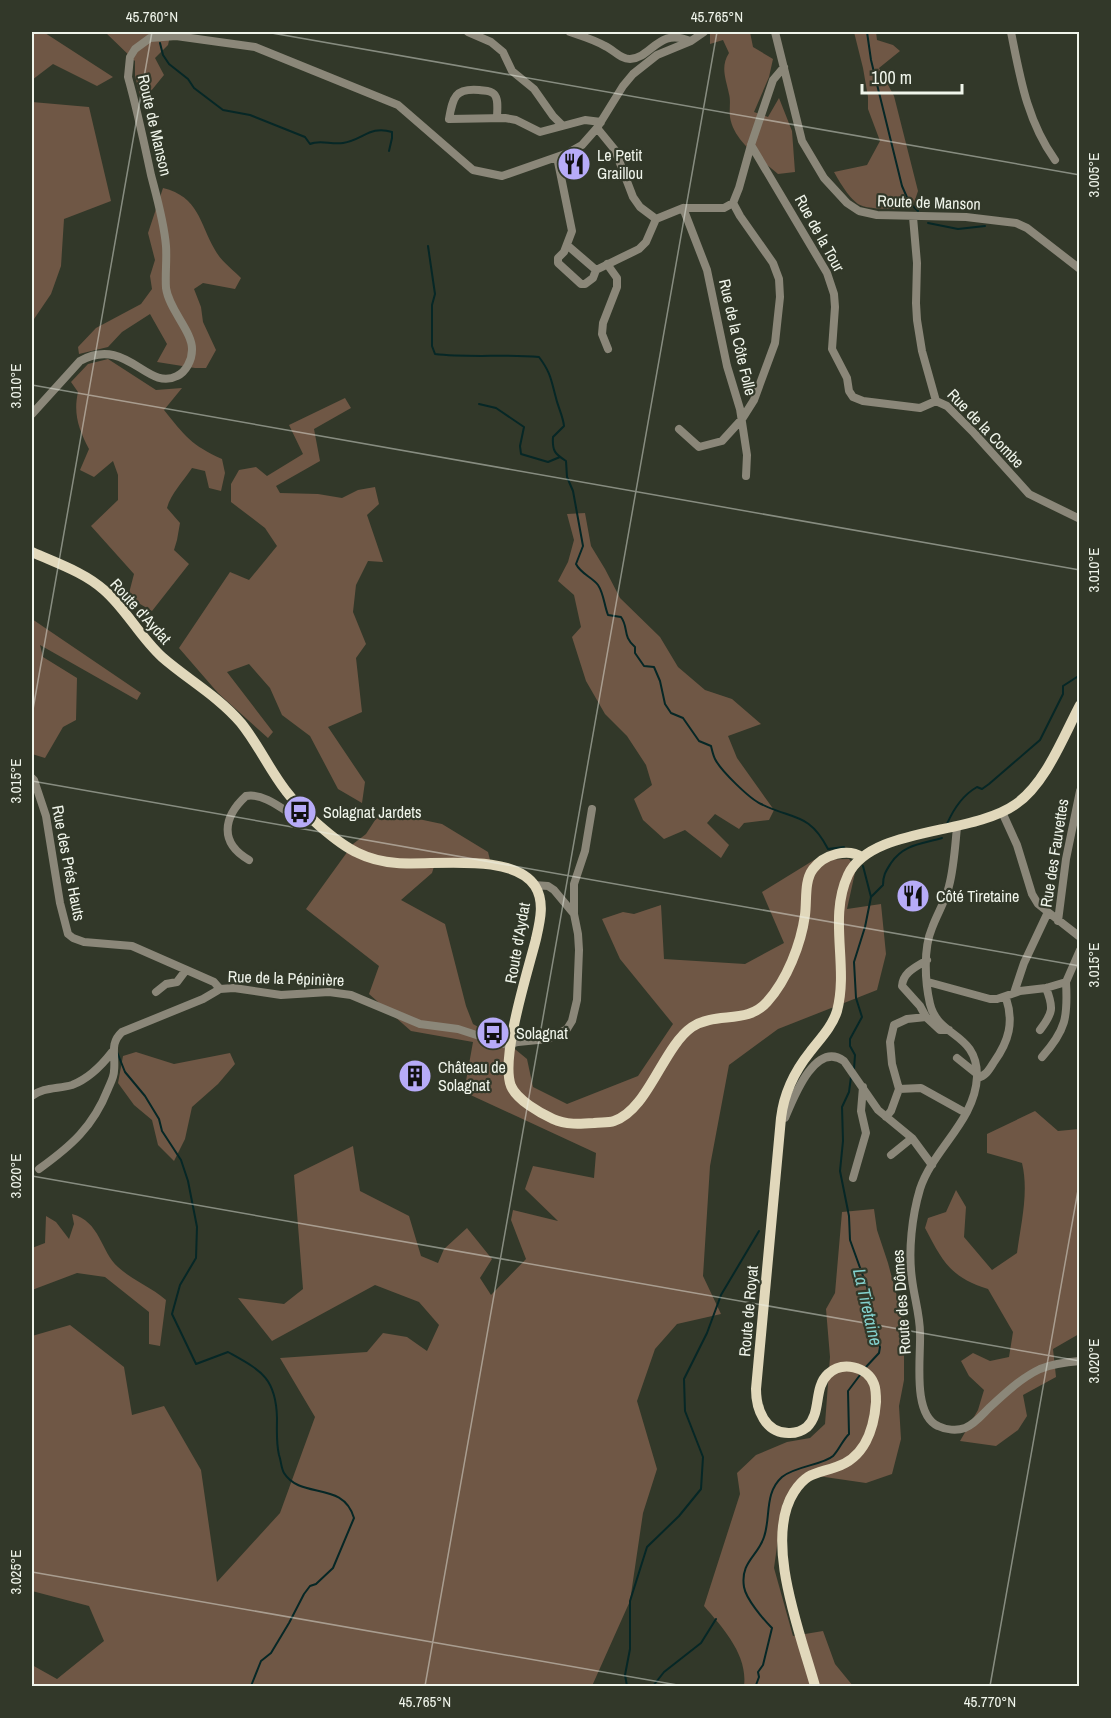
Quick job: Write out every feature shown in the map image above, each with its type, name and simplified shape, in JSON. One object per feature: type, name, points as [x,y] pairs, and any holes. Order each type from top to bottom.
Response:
[{"type":"main road","name":"Route d'Aydat","points":[[32,552],[77,572],[105,590],[155,651],[239,720],[261,750],[285,790],[346,847],[376,860],[407,864],[482,863],[515,871],[530,879],[540,898],[540,915],[510,1045],[508,1070],[515,1093],[557,1120],[568,1123],[615,1121],[635,1106],[677,1042],[692,1027],[717,1017],[748,1016],[760,1009],[769,1000],[791,960],[800,936],[807,888],[816,865],[834,855],[852,852],[862,857]]},
{"type":"main road","points":[[862,857],[878,846],[957,827],[1002,812],[1016,804],[1040,779],[1080,705]]},
{"type":"main road","name":"Route de Royat","points":[[815,1686],[782,1557],[782,1534],[793,1494],[802,1482],[814,1472],[837,1467],[853,1459],[866,1444],[876,1402],[874,1385],[868,1375],[857,1367],[842,1367],[830,1371],[822,1381],[811,1422],[806,1429],[788,1433],[778,1432],[770,1427],[759,1412],[756,1389],[781,1118],[790,1083],[830,1025],[836,1012],[841,979],[839,916],[841,896],[849,874],[862,857]]},
{"type":"street","points":[[468,32],[491,42],[503,52],[512,71],[534,89],[562,125]]},
{"type":"street","points":[[570,32],[605,46],[621,57],[629,59],[662,40],[691,41]]},
{"type":"street","points":[[704,32],[691,41],[657,55],[633,74],[599,125],[582,145],[557,157],[572,231],[567,246],[558,258],[558,263],[581,284],[593,278],[596,270],[639,249],[646,242],[656,219],[683,208],[724,208],[733,203],[773,80],[784,67]]},
{"type":"street","name":"Route de Manson","points":[[775,32],[802,141],[837,195],[859,211],[877,215],[966,218],[1016,223],[1027,228],[1080,269]]},
{"type":"street","points":[[1011,32],[1029,111],[1035,127],[1055,160]]},
{"type":"street","name":"Route de Manson","points":[[32,414],[80,361],[89,357],[110,353],[134,364],[152,376],[166,379],[176,377],[185,370],[190,361],[193,351],[191,340],[175,314],[166,288],[167,261],[163,228],[128,77],[130,57],[135,49],[150,38],[176,36],[255,47],[375,95],[408,112],[473,170],[484,174],[507,175],[557,157]]},
{"type":"street","points":[[497,118],[497,100],[494,94],[489,91],[467,89],[460,91],[452,103],[449,119],[516,120],[540,132],[585,120],[599,125],[615,150],[633,197],[640,207],[656,219]]},
{"type":"street","name":"Rue de la Tour","points":[[751,145],[828,273],[835,307],[832,349],[848,378],[849,391],[853,397],[863,401],[920,408],[936,401]]},
{"type":"street","points":[[679,429],[699,447],[722,441],[754,400],[775,343],[780,297],[779,279],[773,263],[733,203]]},
{"type":"street","name":"Rue de la Côte Folle","points":[[683,208],[707,270],[727,366],[741,419],[747,455],[746,476]]},
{"type":"street","name":"Rue de la Combe","points":[[913,217],[917,263],[917,321],[922,351],[936,401],[947,406],[1029,494],[1080,519]]},
{"type":"street","points":[[567,246],[596,270]]},
{"type":"street","points":[[607,264],[617,278],[603,323],[602,333],[608,349]]},
{"type":"street","name":"Rue des Prés Hauts","points":[[32,778],[46,816],[60,903],[68,934],[84,942],[132,946],[213,982],[220,990]]},
{"type":"street","name":"Rue des Fauvettes","points":[[1058,921],[1066,859],[1080,791]]},
{"type":"street","points":[[249,860],[241,856],[229,840],[226,831],[227,822],[246,796],[254,794],[262,797],[302,821],[309,822],[314,819]]},
{"type":"street","points":[[510,1045],[518,1042],[548,1040],[567,1029],[572,1021],[577,1000],[579,950],[574,914],[574,884],[585,851],[592,809]]},
{"type":"street","points":[[1002,812],[1017,845],[1032,894],[1038,904],[1080,937]]},
{"type":"street","name":"Route des Dômes","points":[[957,827],[949,887],[931,930],[927,960],[928,994],[933,1012],[949,1030],[971,1048],[976,1060],[976,1076],[974,1094],[966,1113],[920,1188],[911,1247],[911,1276],[920,1330],[920,1394],[925,1413],[931,1422],[941,1428],[964,1428],[975,1423],[1021,1381],[1041,1369],[1066,1362],[1080,1361]]},
{"type":"street","points":[[534,885],[551,888],[574,914]]},
{"type":"street","points":[[1014,993],[1024,963],[1048,912]]},
{"type":"street","points":[[1042,1057],[1057,1040],[1064,1022],[1067,1005],[1066,982],[1080,950]]},
{"type":"street","points":[[927,960],[909,970],[902,981],[902,986],[920,1006],[926,1017],[940,1030],[949,1030]]},
{"type":"street","points":[[156,992],[166,984],[177,982],[186,970]]},
{"type":"street","points":[[928,982],[990,999],[1006,998],[1014,993],[1066,982]]},
{"type":"street","name":"Rue de la Pépinière","points":[[32,1096],[38,1091],[73,1085],[83,1079],[104,1062],[112,1052],[117,1036],[122,1032],[220,990],[234,988],[281,994],[329,992],[351,995],[420,1024],[458,1029],[510,1045]]},
{"type":"street","points":[[1040,1030],[1051,1012],[1052,1002],[1046,988]]},
{"type":"street","points":[[957,1058],[976,1076],[986,1074],[1004,1049],[1007,1040],[1010,1015],[1006,998]]},
{"type":"street","points":[[886,1117],[891,1112],[899,1089],[892,1064],[890,1036],[894,1025],[907,1018],[926,1017]]},
{"type":"street","points":[[39,1169],[65,1150],[90,1126],[105,1098],[114,1072],[112,1052]]},
{"type":"street","points":[[781,1118],[785,1118],[799,1084],[809,1072],[826,1058],[840,1057],[878,1110],[912,1138],[932,1165]]},
{"type":"street","points":[[853,1178],[866,1133],[861,1111],[863,1087]]},
{"type":"street","points":[[899,1089],[921,1089],[966,1113]]},
{"type":"street","points":[[891,1155],[912,1138]]},
{"type":"shaded area","points":[[32,32],[45,33],[113,77],[97,86],[53,64],[32,80]]},
{"type":"shaded area","points":[[105,32],[171,32],[168,45],[155,58],[164,75],[142,102],[135,76],[135,61]]},
{"type":"shaded area","points":[[710,32],[750,32],[753,47],[773,59],[769,77],[754,112],[768,117],[779,98],[792,131],[795,172],[778,174],[742,142],[732,126],[730,97],[724,73],[729,53],[723,40],[710,44]]},
{"type":"shaded area","points":[[854,32],[876,32],[877,40],[893,45],[900,51],[879,68],[894,96],[918,191],[912,209],[860,205],[849,195],[834,172],[867,165],[880,141],[868,109],[863,68]]},
{"type":"shaded area","points":[[32,102],[89,107],[111,201],[64,219],[61,266],[51,294],[32,322]]},
{"type":"shaded area","points":[[163,188],[175,192],[191,204],[218,254],[241,278],[235,289],[203,283],[194,289],[201,307],[203,322],[216,350],[206,368],[157,362],[167,344],[150,314],[122,332],[108,347],[79,354],[78,347],[96,328],[141,304],[152,289],[150,276],[155,260],[148,233]]},
{"type":"shaded area","points":[[108,359],[156,390],[182,388],[164,410],[189,439],[222,459],[225,473],[221,491],[209,488],[205,471],[192,468],[171,497],[167,508],[180,523],[174,550],[189,564],[152,611],[128,597],[134,574],[91,526],[118,500],[118,475],[113,461],[94,477],[80,470],[89,449],[78,422],[76,408],[78,392],[71,382],[88,364]]},
{"type":"shaded area","points":[[345,398],[351,408],[314,429],[320,461],[276,486],[280,493],[318,494],[342,498],[358,490],[375,487],[379,504],[367,515],[383,562],[368,561],[356,585],[353,612],[366,644],[356,658],[362,712],[328,727],[365,782],[362,803],[338,789],[310,736],[282,715],[270,688],[249,664],[227,672],[273,732],[268,738],[218,693],[179,648],[230,572],[249,580],[277,546],[265,528],[231,502],[231,484],[239,470],[256,467],[267,476],[303,454],[289,425]]},
{"type":"shaded area","points":[[585,513],[591,546],[620,598],[660,637],[678,667],[705,690],[732,699],[761,724],[728,736],[737,758],[774,810],[769,820],[744,823],[739,829],[715,814],[707,823],[729,845],[721,858],[685,830],[664,839],[643,820],[634,799],[652,785],[646,765],[627,736],[605,714],[586,681],[572,637],[581,627],[574,595],[558,581],[568,562],[574,540],[567,514]]},
{"type":"shaded area","points":[[32,619],[141,693],[137,700],[40,645],[43,657],[77,678],[76,720],[63,727],[45,758],[32,754]]},
{"type":"shaded area","points":[[381,811],[442,824],[488,852],[490,860],[436,860],[432,873],[401,900],[445,924],[466,1006],[473,1024],[510,1045],[527,1059],[533,1087],[567,1104],[638,1076],[673,1024],[620,959],[602,919],[623,912],[634,914],[661,905],[664,959],[745,964],[784,943],[762,892],[814,860],[849,859],[856,868],[847,909],[881,904],[886,954],[877,990],[778,1029],[729,1065],[710,1166],[703,1276],[721,1314],[677,1324],[655,1349],[637,1401],[657,1469],[643,1513],[630,1601],[592,1686],[32,1686],[32,1665],[57,1679],[104,1641],[89,1606],[32,1591],[32,1336],[70,1325],[124,1367],[132,1415],[164,1406],[201,1470],[217,1582],[280,1513],[315,1417],[280,1358],[367,1352],[383,1333],[407,1337],[427,1351],[439,1325],[419,1302],[375,1285],[272,1341],[238,1298],[284,1304],[303,1289],[294,1175],[353,1146],[360,1191],[409,1216],[421,1256],[438,1263],[444,1249],[467,1228],[492,1259],[480,1278],[491,1295],[526,1259],[511,1220],[513,1210],[558,1221],[525,1189],[533,1166],[594,1178],[596,1153],[464,1092],[473,1042],[411,1031],[369,994],[379,966],[306,909],[353,844],[366,834]]},
{"type":"shaded area","points":[[136,1052],[174,1064],[230,1053],[235,1064],[218,1084],[192,1107],[185,1139],[174,1161],[158,1145],[152,1120],[134,1105],[118,1083],[123,1056]]},
{"type":"shaded area","points":[[1035,1111],[1058,1131],[1079,1129],[1079,1334],[1053,1349],[1056,1377],[1023,1395],[1027,1416],[1018,1430],[996,1446],[960,1441],[978,1410],[984,1390],[969,1376],[961,1361],[973,1353],[990,1361],[1009,1357],[1013,1332],[988,1289],[965,1279],[949,1267],[925,1228],[928,1218],[946,1212],[956,1190],[966,1207],[964,1237],[992,1270],[1017,1253],[1025,1196],[1022,1163],[987,1153],[987,1134]]},
{"type":"shaded area","points":[[874,1209],[877,1230],[900,1308],[904,1339],[904,1380],[899,1406],[901,1439],[892,1474],[866,1483],[804,1474],[783,1503],[774,1568],[793,1636],[823,1631],[835,1664],[853,1686],[744,1686],[742,1664],[733,1643],[704,1606],[740,1494],[737,1473],[756,1455],[787,1442],[810,1438],[825,1424],[830,1357],[826,1309],[835,1293],[842,1212]]},
{"type":"shaded area","points":[[72,1214],[89,1223],[118,1267],[166,1300],[160,1346],[149,1344],[149,1312],[105,1277],[77,1273],[32,1290],[32,1248],[45,1243],[46,1216],[56,1222],[69,1239],[74,1224]]},
{"type":"waterway","points":[[867,32],[871,60],[902,186],[909,202],[918,211]]},
{"type":"waterway","points":[[160,43],[163,55],[169,64],[188,79],[194,88],[223,110],[250,115],[305,137],[310,144],[343,143],[378,130],[384,130],[392,132],[389,151]]},
{"type":"waterway","points":[[928,223],[958,229],[985,226]]},
{"type":"waterway","points":[[428,246],[435,294],[432,305],[432,346],[435,354],[539,357],[546,368],[552,381],[564,426],[553,437],[553,446],[557,454],[566,461],[567,477],[573,491],[583,546],[576,564],[598,585],[608,615],[621,617],[628,639],[635,647],[635,653],[644,666],[654,667],[665,704],[671,713],[683,718],[699,741],[711,746],[718,764],[750,797],[761,804],[807,823],[821,837],[828,849],[844,847]]},
{"type":"waterway","points":[[479,404],[496,408],[524,427],[520,446],[521,454],[548,462],[560,457]]},
{"type":"waterway","name":"La Tiretaine","points":[[947,824],[955,808],[967,794],[977,787],[982,789],[989,784],[1040,740],[1063,694],[1063,686],[1080,675]]},
{"type":"waterway","name":"La Tiretaine","points":[[854,1069],[855,1055],[850,1046],[850,1039],[862,1017],[856,998],[854,962],[871,897],[883,885],[888,868],[902,852],[942,838]]},
{"type":"waterway","points":[[863,866],[871,897]]},
{"type":"waterway","points":[[117,1052],[125,1072],[145,1096],[159,1119],[162,1131],[181,1160],[188,1181],[197,1227],[196,1258],[180,1285],[172,1314],[196,1364],[228,1352],[264,1376],[276,1404],[277,1446],[284,1473],[291,1481],[301,1486],[332,1494],[341,1499],[349,1506],[354,1518],[333,1568],[316,1584],[310,1586],[304,1594],[271,1653],[261,1661],[251,1686]]},
{"type":"waterway","name":"La Tiretaine","points":[[851,1077],[849,1092],[842,1107],[843,1141],[840,1171],[849,1216],[850,1240],[867,1287],[868,1316],[880,1347],[879,1353],[865,1368]]},
{"type":"waterway","points":[[627,1686],[625,1675],[630,1649],[630,1601],[647,1547],[679,1516],[701,1489],[703,1457],[685,1411],[684,1379],[707,1333],[721,1295],[759,1231]]},
{"type":"waterway","name":"La Tiretaine","points":[[756,1685],[772,1628],[748,1597],[744,1587],[743,1578],[747,1565],[764,1537],[770,1498],[776,1483],[788,1473],[823,1462],[833,1456],[849,1434],[848,1391],[860,1375]]},
{"type":"waterway","points":[[653,1686],[664,1672],[701,1643],[716,1619]]},
{"type":"place","name":"Le Petit Graillou","points":[[574,164]]},
{"type":"place","name":"Solagnat Jardets","points":[[300,812]]},
{"type":"place","name":"Côté Tiretaine","points":[[913,896]]},
{"type":"place","name":"Solagnat","points":[[493,1033]]},
{"type":"place","name":"Château de Solagnat","points":[[415,1076]]}]
